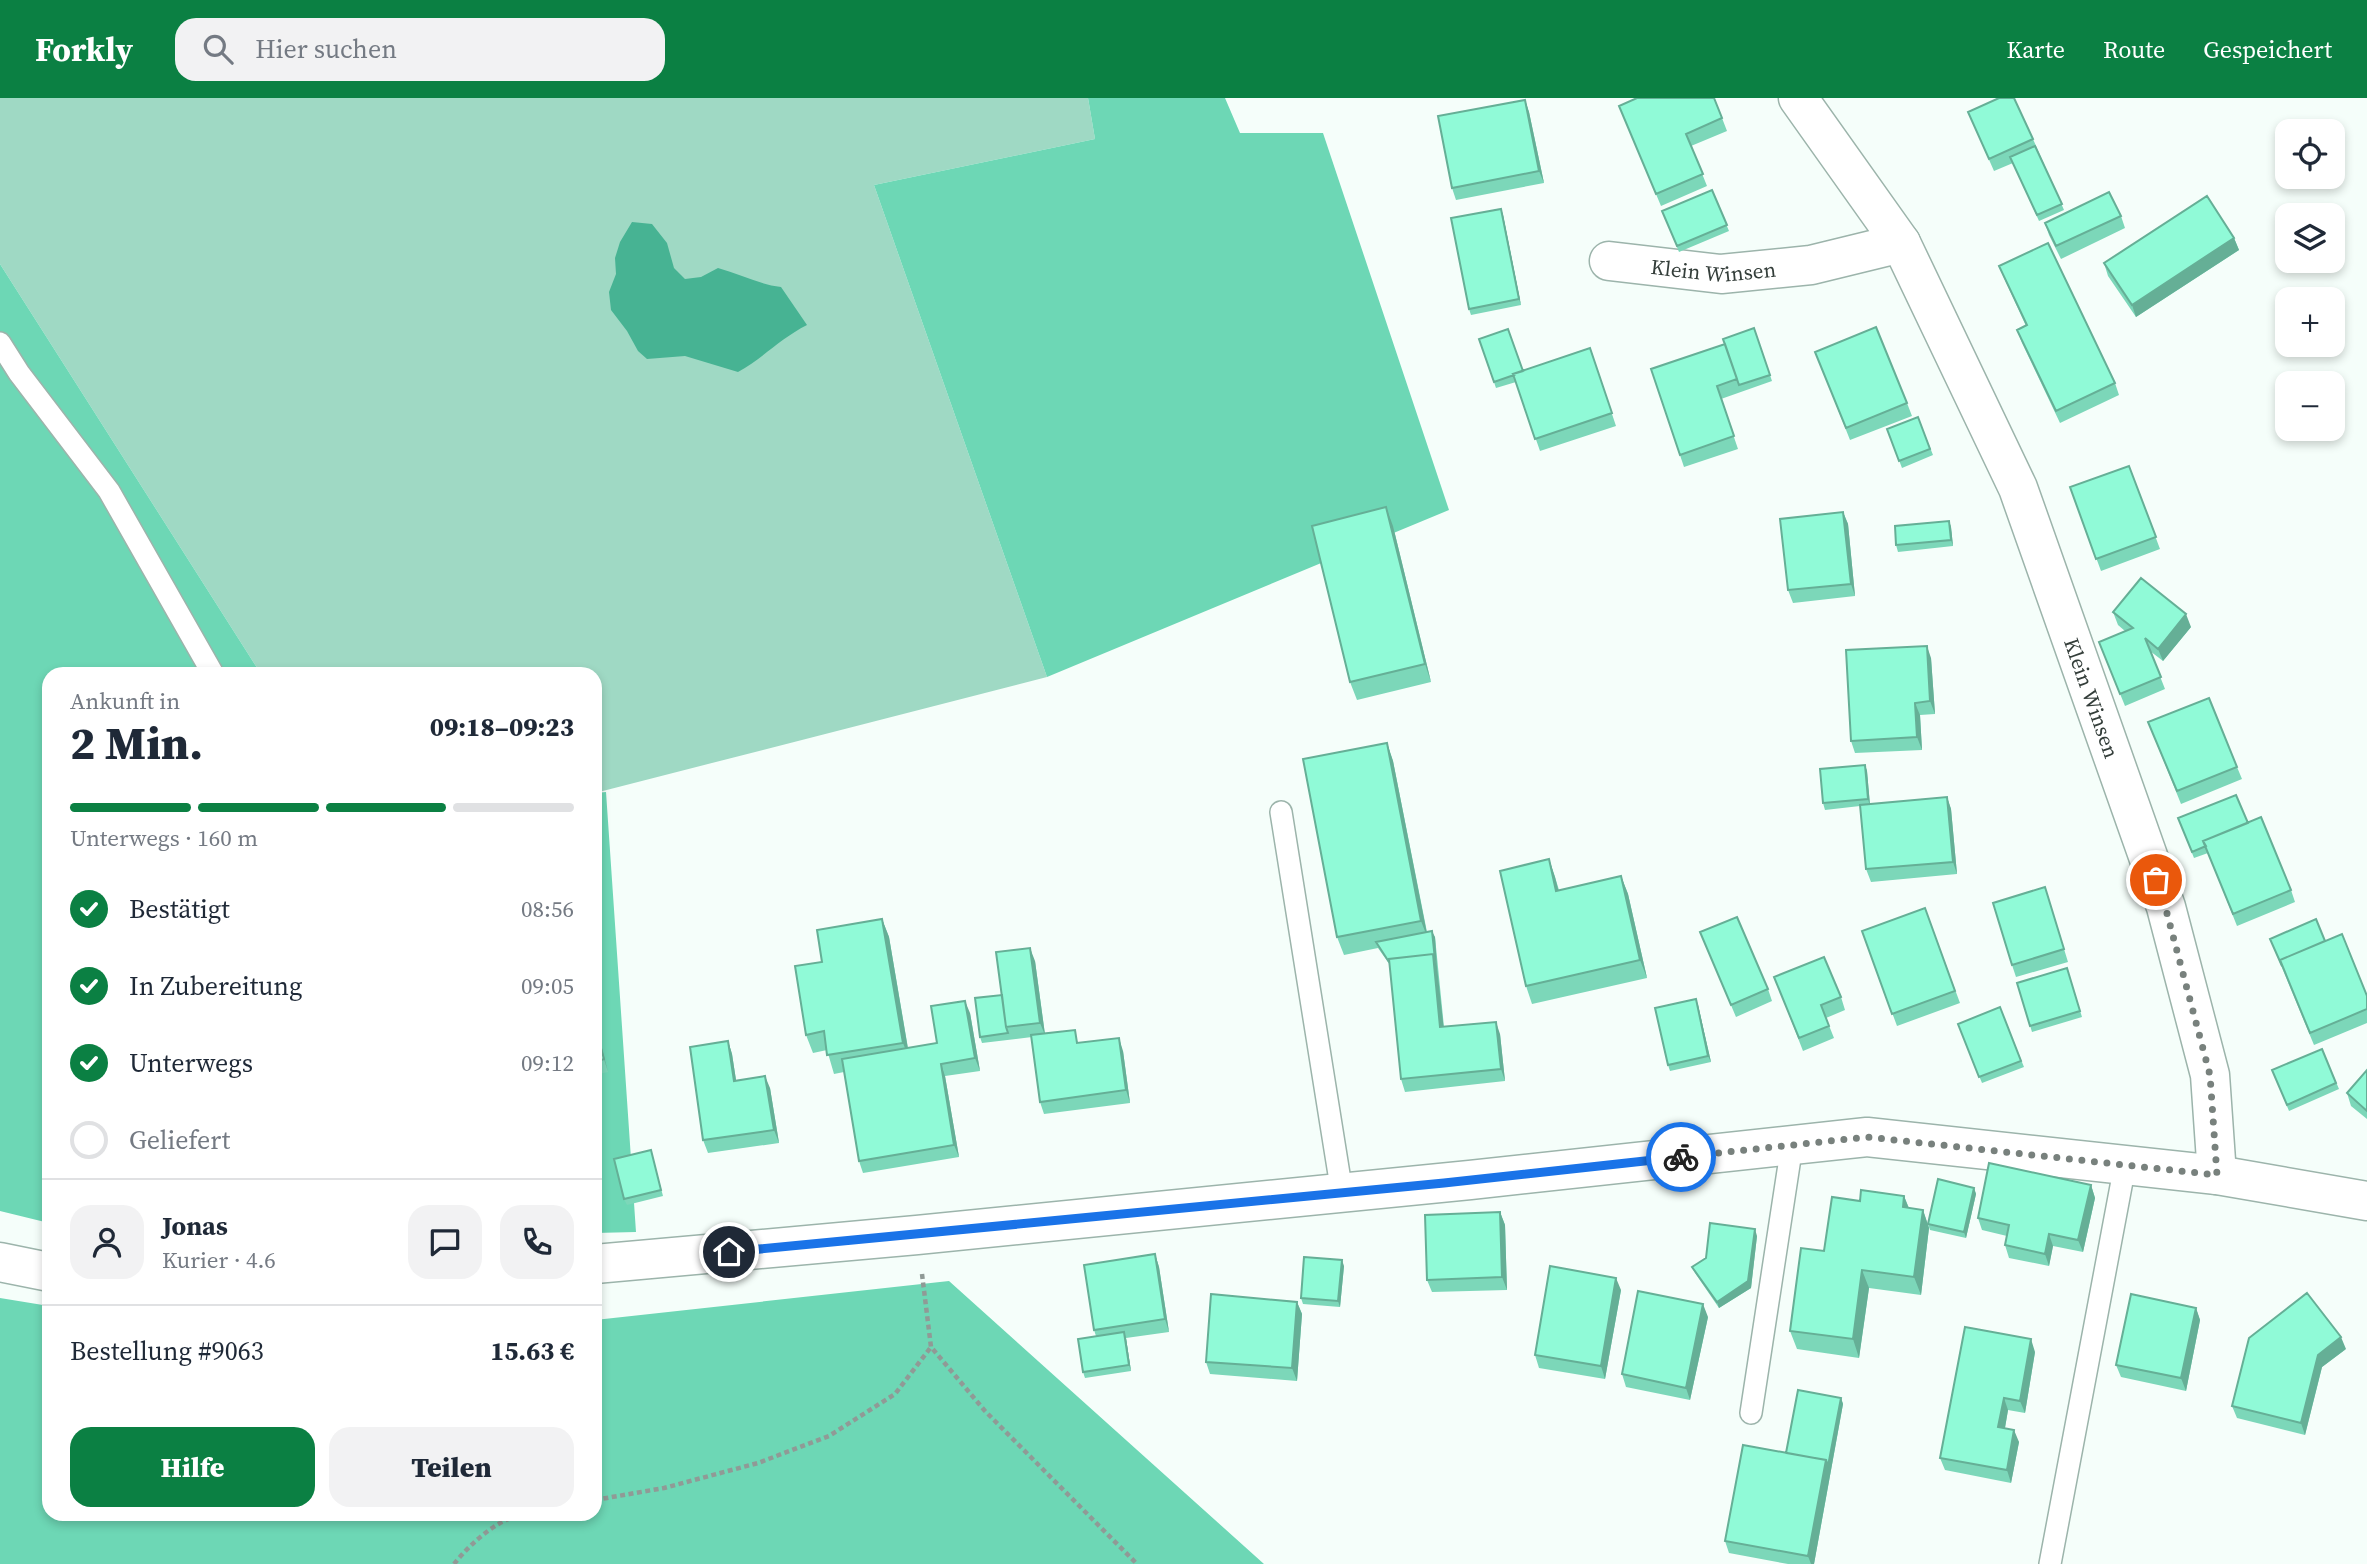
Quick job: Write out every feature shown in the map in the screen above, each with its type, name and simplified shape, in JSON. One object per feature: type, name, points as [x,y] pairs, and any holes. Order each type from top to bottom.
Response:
[{"type":"street","name":"Klein Winsen","points":[[1798,98],[1901,243],[2018,488],[2165,906],[2210,1075],[2217,1175]]},
{"type":"street","name":"Klein Winsen","points":[[1609,261],[1721,274],[1811,264],[1901,243]]},
{"type":"street","points":[[602,1263],[1342,1193],[1867,1137],[2217,1175],[2367,1201]]},
{"type":"street","points":[[0,1262],[42,1271]]},
{"type":"lane","points":[[0,343],[19,373],[109,491],[209,667]]},
{"type":"lane","points":[[1281,812],[1342,1193]]},
{"type":"lane","points":[[1751,1413],[1792,1145]]},
{"type":"lane","points":[[2050,1564],[2125,1165]]},
{"type":"path","points":[[917,1235],[931,1347],[985,1411],[1137,1564]]},
{"type":"path","points":[[602,1499],[664,1488],[758,1463],[829,1436],[895,1394],[931,1347]]},
{"type":"path","points":[[454,1564],[471,1543],[506,1521]]},
{"type":"shaded area","points":[[0,98],[1088,98],[1095,139],[874,185],[1047,677],[602,791],[602,667],[257,667],[0,264]]},
{"type":"shaded area","points":[[1088,98],[1225,98],[1240,133],[1323,133],[1449,510],[1047,677],[874,185],[1095,139]]},
{"type":"shaded area","points":[[632,222],[652,224],[667,243],[674,268],[685,279],[701,277],[718,268],[781,287],[807,325],[738,372],[685,356],[647,359],[638,351],[611,310],[609,292],[616,274],[615,258],[620,242]]},
{"type":"shaded area","points":[[0,264],[257,667],[42,667],[42,1221],[0,1211]]},
{"type":"shaded area","points":[[602,792],[606,792],[636,1232],[602,1233]]},
{"type":"shaded area","points":[[949,1281],[1264,1564],[0,1564],[0,1298],[42,1305],[42,1521],[602,1521],[602,1319]]},
{"type":"building","points":[[1637,98],[1714,98],[1722,118],[1686,134],[1703,174],[1656,194],[1619,106]]},
{"type":"building","points":[[1999,98],[2014,98],[2033,139],[1989,159],[1968,112]]},
{"type":"building","points":[[1525,100],[1539,171],[1452,188],[1438,116]]},
{"type":"building","points":[[2035,146],[2062,204],[2037,215],[2010,157]]},
{"type":"building","points":[[1712,190],[1727,225],[1677,246],[1662,211]]},
{"type":"building","points":[[2109,192],[2121,216],[2056,246],[2045,223]]},
{"type":"building","points":[[2207,196],[2234,238],[2132,305],[2104,263]]},
{"type":"building","points":[[1501,209],[1519,299],[1469,309],[1451,218]]},
{"type":"building","points":[[2048,243],[2115,383],[2056,411],[2017,330],[2027,325],[1999,266]]},
{"type":"building","points":[[1876,327],[1907,403],[1846,428],[1815,352]]},
{"type":"building","points":[[1754,328],[1770,375],[1739,385],[1723,339]]},
{"type":"building","points":[[1508,329],[1523,371],[1494,382],[1479,339]]},
{"type":"building","points":[[1725,344],[1737,379],[1717,386],[1734,436],[1680,455],[1651,369]]},
{"type":"building","points":[[1590,348],[1612,413],[1535,439],[1513,374]]},
{"type":"building","points":[[1918,417],[1930,449],[1899,461],[1887,429]]},
{"type":"building","points":[[2129,466],[2156,537],[2096,559],[2070,487]]},
{"type":"building","points":[[1386,507],[1425,664],[1350,682],[1312,526]]},
{"type":"building","points":[[1843,512],[1851,584],[1788,590],[1780,519]]},
{"type":"building","points":[[1949,521],[1951,540],[1896,545],[1895,526]]},
{"type":"building","points":[[2141,578],[2186,614],[2158,649],[2145,638],[2161,677],[2120,694],[2099,642],[2133,628],[2113,612]]},
{"type":"building","points":[[1927,646],[1930,701],[1915,703],[1917,737],[1851,741],[1846,650]]},
{"type":"building","points":[[2209,698],[2237,767],[2177,791],[2148,722]]},
{"type":"building","points":[[1387,743],[1421,921],[1337,937],[1303,759]]},
{"type":"building","points":[[1865,765],[1868,799],[1823,803],[1820,769]]},
{"type":"building","points":[[2236,795],[2248,823],[2203,841],[2206,846],[2192,852],[2178,818]]},
{"type":"building","points":[[1947,797],[1953,862],[1866,869],[1860,805]]},
{"type":"building","points":[[2261,817],[2291,890],[2233,914],[2203,841]]},
{"type":"building","points":[[1549,859],[1556,891],[1621,876],[1640,960],[1526,986],[1500,871]]},
{"type":"building","points":[[2045,887],[2064,949],[2012,965],[1993,903]]},
{"type":"building","points":[[1925,908],[1955,991],[1892,1014],[1862,931]]},
{"type":"building","points":[[1737,917],[1768,989],[1731,1005],[1700,932]]},
{"type":"building","points":[[882,919],[903,1043],[827,1055],[824,1031],[806,1035],[795,966],[822,962],[817,930]]},
{"type":"building","points":[[2316,919],[2325,941],[2280,960],[2282,966],[2270,939]]},
{"type":"building","points":[[1432,931],[1435,960],[1433,954],[1389,959],[1389,962],[1376,942]]},
{"type":"building","points":[[2342,934],[2367,996],[2367,1009],[2310,1033],[2280,960]]},
{"type":"building","points":[[1030,948],[1040,1023],[1006,1027],[996,952]]},
{"type":"building","points":[[1433,954],[1440,1027],[1496,1022],[1501,1069],[1401,1079],[1389,959]]},
{"type":"building","points":[[1824,957],[1841,997],[1821,1005],[1829,1026],[1799,1038],[1774,977]]},
{"type":"building","points":[[2067,968],[2080,1011],[2030,1026],[2017,983]]},
{"type":"building","points":[[1002,995],[1008,1033],[980,1037],[975,998]]},
{"type":"building","points":[[1696,999],[1708,1056],[1668,1065],[1655,1008]]},
{"type":"building","points":[[965,1001],[975,1058],[941,1064],[954,1145],[859,1161],[842,1059],[937,1043],[931,1006]]},
{"type":"building","points":[[2000,1007],[2021,1061],[1979,1077],[1958,1024]]},
{"type":"building","points":[[1075,1030],[1077,1043],[1119,1038],[1126,1090],[1040,1102],[1031,1035]]},
{"type":"building","points":[[728,1041],[734,1081],[765,1076],[774,1130],[703,1140],[690,1047]]},
{"type":"building","points":[[2322,1049],[2336,1083],[2287,1105],[2272,1070]]},
{"type":"building","points":[[2367,1070],[2367,1111],[2347,1093]]},
{"type":"building","points":[[651,1150],[661,1190],[624,1199],[614,1159]]},
{"type":"building","points":[[1989,1163],[2091,1185],[2078,1240],[2049,1234],[2045,1254],[2005,1245],[2009,1225],[1978,1218]]},
{"type":"building","points":[[1938,1179],[1974,1188],[1964,1232],[1928,1224]]},
{"type":"building","points":[[1861,1190],[1904,1196],[1903,1207],[1923,1210],[1914,1277],[1862,1270],[1853,1339],[1790,1331],[1801,1248],[1824,1251],[1832,1197],[1860,1201]]},
{"type":"building","points":[[1500,1212],[1502,1277],[1427,1280],[1425,1215]]},
{"type":"building","points":[[1710,1223],[1755,1229],[1748,1281],[1717,1302],[1692,1267],[1706,1258]]},
{"type":"building","points":[[1155,1254],[1165,1319],[1094,1330],[1084,1265]]},
{"type":"building","points":[[1304,1257],[1342,1260],[1338,1301],[1301,1298]]},
{"type":"building","points":[[1550,1266],[1616,1278],[1601,1366],[1535,1355]]},
{"type":"building","points":[[1638,1291],[1703,1304],[1686,1388],[1622,1374]]},
{"type":"building","points":[[2307,1293],[2341,1337],[2318,1355],[2301,1423],[2232,1406],[2249,1338]]},
{"type":"building","points":[[1211,1294],[1297,1302],[1292,1368],[1206,1362]]},
{"type":"building","points":[[2131,1294],[2196,1308],[2181,1378],[2116,1365]]},
{"type":"building","points":[[1965,1327],[2031,1339],[2020,1401],[2004,1398],[1998,1427],[2014,1430],[2007,1470],[1940,1458]]},
{"type":"building","points":[[1124,1332],[1129,1365],[1083,1372],[1078,1339]]},
{"type":"building","points":[[1798,1390],[1841,1398],[1828,1466],[1826,1460],[1786,1453]]},
{"type":"building","points":[[1743,1445],[1826,1460],[1808,1556],[1725,1541]]},
{"type":"way so far","points":[[1681,1157],[1867,1137],[2217,1175],[2210,1075],[2156,880]]},
{"type":"route","points":[[729,1252],[1444,1183],[1681,1157]]}]
